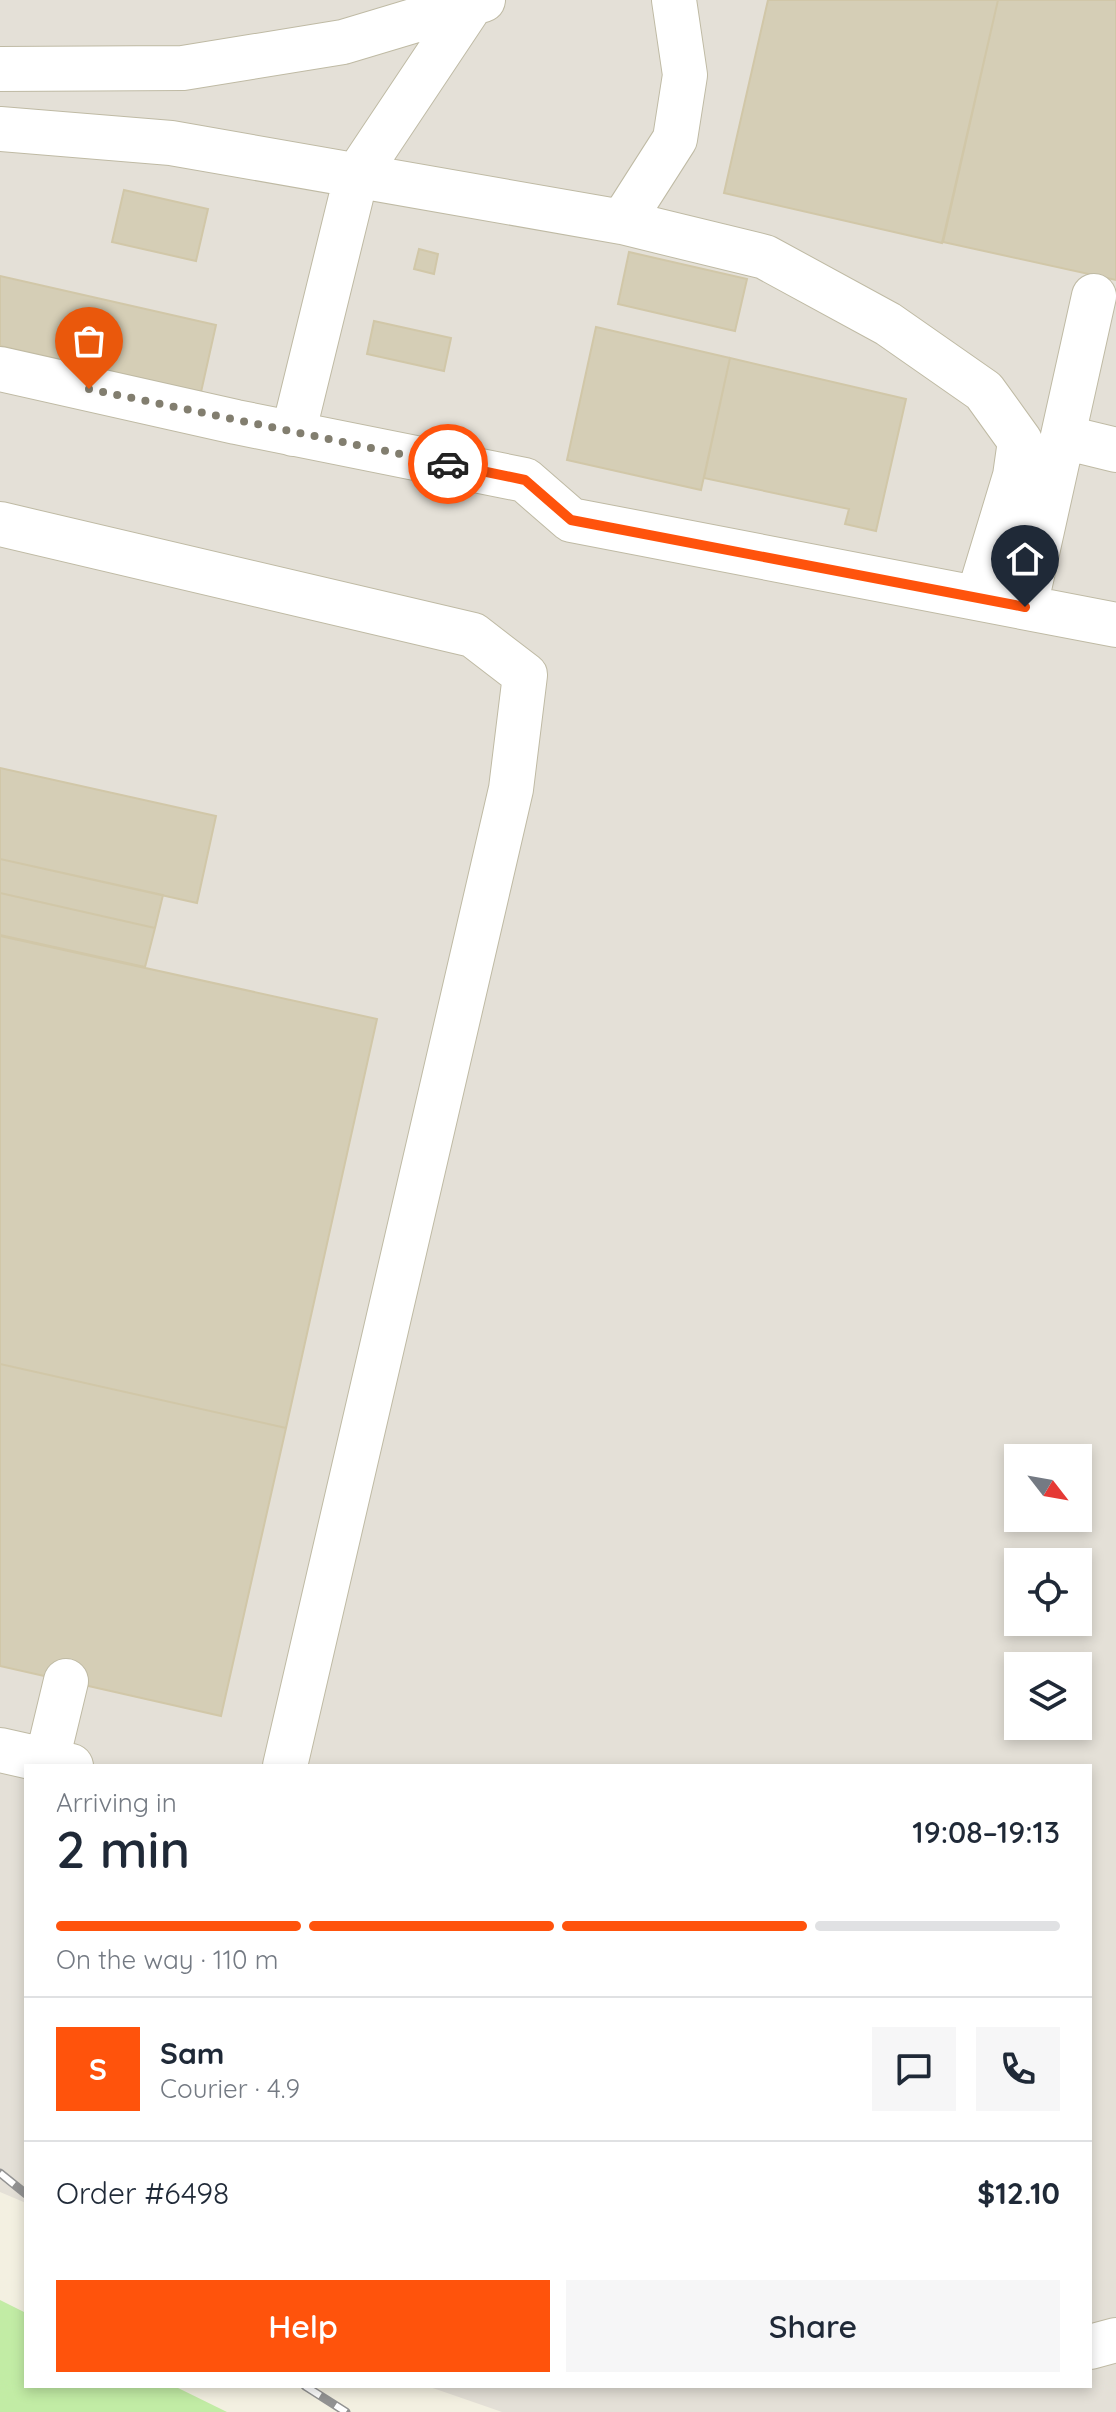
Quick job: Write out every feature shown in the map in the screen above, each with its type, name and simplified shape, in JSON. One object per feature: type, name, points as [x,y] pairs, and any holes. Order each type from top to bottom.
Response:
[{"type":"lane","points":[[622,222],[675,139],[685,75],[674,0]]},
{"type":"lane","points":[[0,69],[183,68],[343,42],[477,2]]},
{"type":"lane","points":[[293,434],[356,177],[477,2]]},
{"type":"lane","points":[[0,129],[171,143],[622,222],[765,257],[888,324],[984,391],[1020,441],[1015,476],[978,598]]},
{"type":"lane","points":[[1025,607],[1094,296]]},
{"type":"lane","points":[[0,369],[293,434],[525,480],[571,520],[1116,625]]},
{"type":"lane","points":[[1063,437],[1116,450]]},
{"type":"lane","points":[[0,524],[473,635],[525,675],[511,789],[285,1764]]},
{"type":"lane","points":[[0,1750],[59,1763],[66,1681]]},
{"type":"lane","points":[[1092,2346],[1116,2340]]},
{"type":"shaded area","points":[[0,0],[1116,0],[1116,2412],[502,2412],[433,2388],[1092,2388],[1092,1764],[24,1764],[24,2202],[0,2192]]},
{"type":"green space","points":[[0,2300],[24,2312],[24,2388],[178,2388],[227,2412],[0,2412]]},
{"type":"building","points":[[768,0],[998,0],[942,243],[724,193]]},
{"type":"building","points":[[998,0],[1116,0],[1116,280],[943,242]]},
{"type":"building","points":[[124,190],[208,209],[196,261],[112,242]]},
{"type":"building","points":[[419,249],[438,254],[434,274],[414,269]]},
{"type":"building","points":[[629,252],[747,279],[735,331],[618,304]]},
{"type":"building","points":[[0,276],[216,325],[201,392],[0,346]]},
{"type":"building","points":[[374,321],[451,338],[444,371],[367,354]]},
{"type":"building","points":[[596,327],[730,358],[701,490],[567,460]]},
{"type":"building","points":[[730,358],[906,399],[876,531],[845,524],[849,509],[704,478]]},
{"type":"building","points":[[0,768],[216,816],[197,903],[0,859]]},
{"type":"building","points":[[0,859],[163,895],[155,928],[0,893]]},
{"type":"building","points":[[0,893],[155,928],[145,967],[0,935]]},
{"type":"building","points":[[0,936],[377,1019],[286,1428],[0,1364]]},
{"type":"building","points":[[0,1364],[286,1428],[221,1716],[0,1666]]},
{"type":"railway","points":[[0,2173],[24,2192]]},
{"type":"railway","points":[[308,2388],[346,2412]]},
{"type":"way so far","points":[[89,389],[448,464]]},
{"type":"route","points":[[448,464],[525,480],[571,520],[1025,607]]}]
